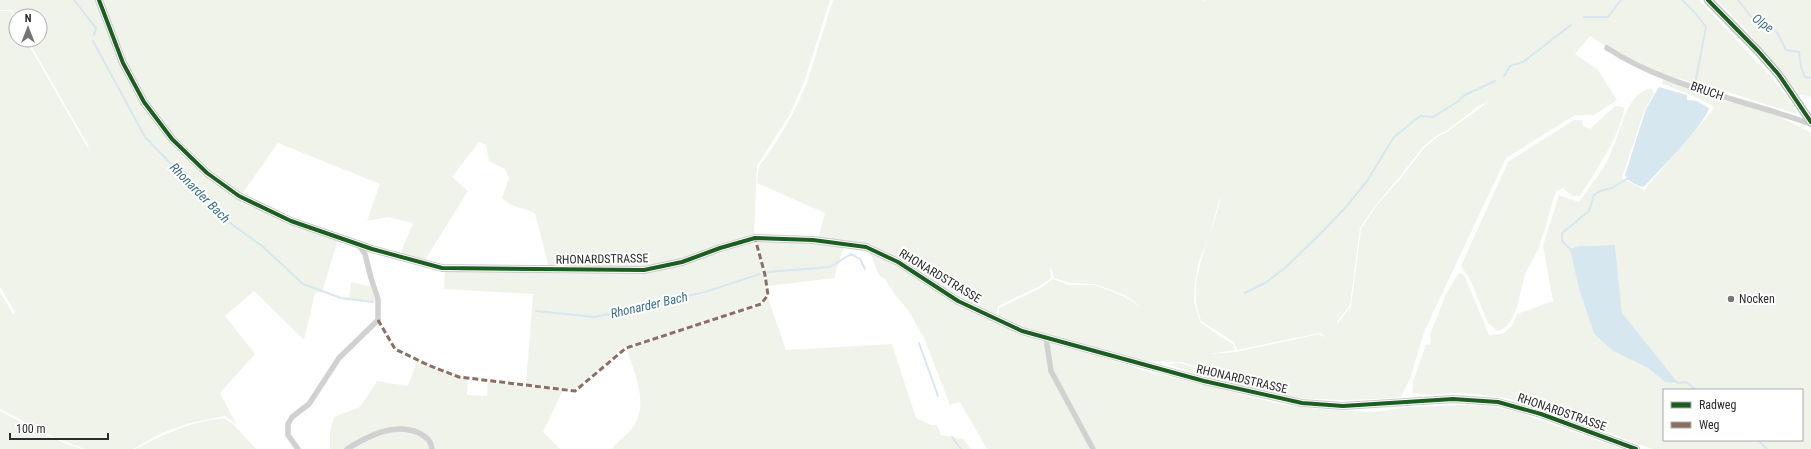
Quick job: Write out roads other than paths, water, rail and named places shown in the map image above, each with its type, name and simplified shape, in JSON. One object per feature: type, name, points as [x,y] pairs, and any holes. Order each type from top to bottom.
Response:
[{"type":"main road","points":[[1708,0],[1758,51],[1779,75],[1811,123]]},
{"type":"street","name":"RHONARDSTRASSE","points":[[99,0],[123,63],[144,102],[172,139],[207,173],[239,196],[291,221],[358,244],[442,268],[547,270],[644,270],[682,262],[720,248],[755,238],[806,240],[866,247],[898,262],[958,301],[1022,331],[1226,386],[1302,402],[1343,406],[1453,399],[1498,402],[1548,416],[1636,449]]},
{"type":"street","name":"BRUCH","points":[[1607,48],[1620,57],[1657,74],[1811,123]]},
{"type":"street","points":[[298,449],[288,435],[288,424],[292,417],[309,404],[339,358],[378,320],[378,299],[365,254],[358,244]]},
{"type":"street","points":[[1046,338],[1051,371],[1093,449]]},
{"type":"street","points":[[347,449],[364,439],[390,429],[403,429],[419,433],[431,442],[432,449]]},
{"type":"waterway","name":"Rhonarder Bach","points":[[74,0],[96,28],[94,35]]},
{"type":"waterway","points":[[1584,17],[1608,17],[1621,0]]},
{"type":"waterway","points":[[1682,0],[1706,27],[1696,79]]},
{"type":"waterway","name":"Olpe","points":[[1738,0],[1753,19],[1767,23],[1778,34],[1786,50],[1799,52],[1801,67],[1805,77],[1811,78]]},
{"type":"waterway","points":[[1504,76],[1510,66],[1523,62],[1571,25]]},
{"type":"waterway","name":"Rhonarder Bach","points":[[93,41],[145,137],[222,217],[262,246],[303,284],[341,298],[373,302]]},
{"type":"waterway","points":[[1245,293],[1265,283],[1285,268],[1346,207],[1367,181],[1394,137],[1420,116],[1433,117],[1457,102],[1465,95],[1495,81]]},
{"type":"waterway","points":[[1572,251],[1562,241],[1562,233],[1589,211],[1594,195],[1600,191],[1612,188],[1628,178]]},
{"type":"waterway","name":"Rhonarder Bach","points":[[767,272],[830,267],[851,254],[860,259],[865,269]]},
{"type":"waterway","name":"Rhonarder Bach","points":[[536,311],[595,317],[705,292],[760,274]]},
{"type":"waterway","name":"Rhonarder Bach","points":[[919,343],[938,396]]},
{"type":"waterway","points":[[1676,381],[1678,383],[1686,382],[1695,389]]},
{"type":"waterway","name":"Rhonarder Bach","points":[[952,437],[961,449]]},
{"type":"waterway","points":[[1759,441],[1767,449]]},
{"type":"place","name":"Nocken","points":[[1731,299]]}]
